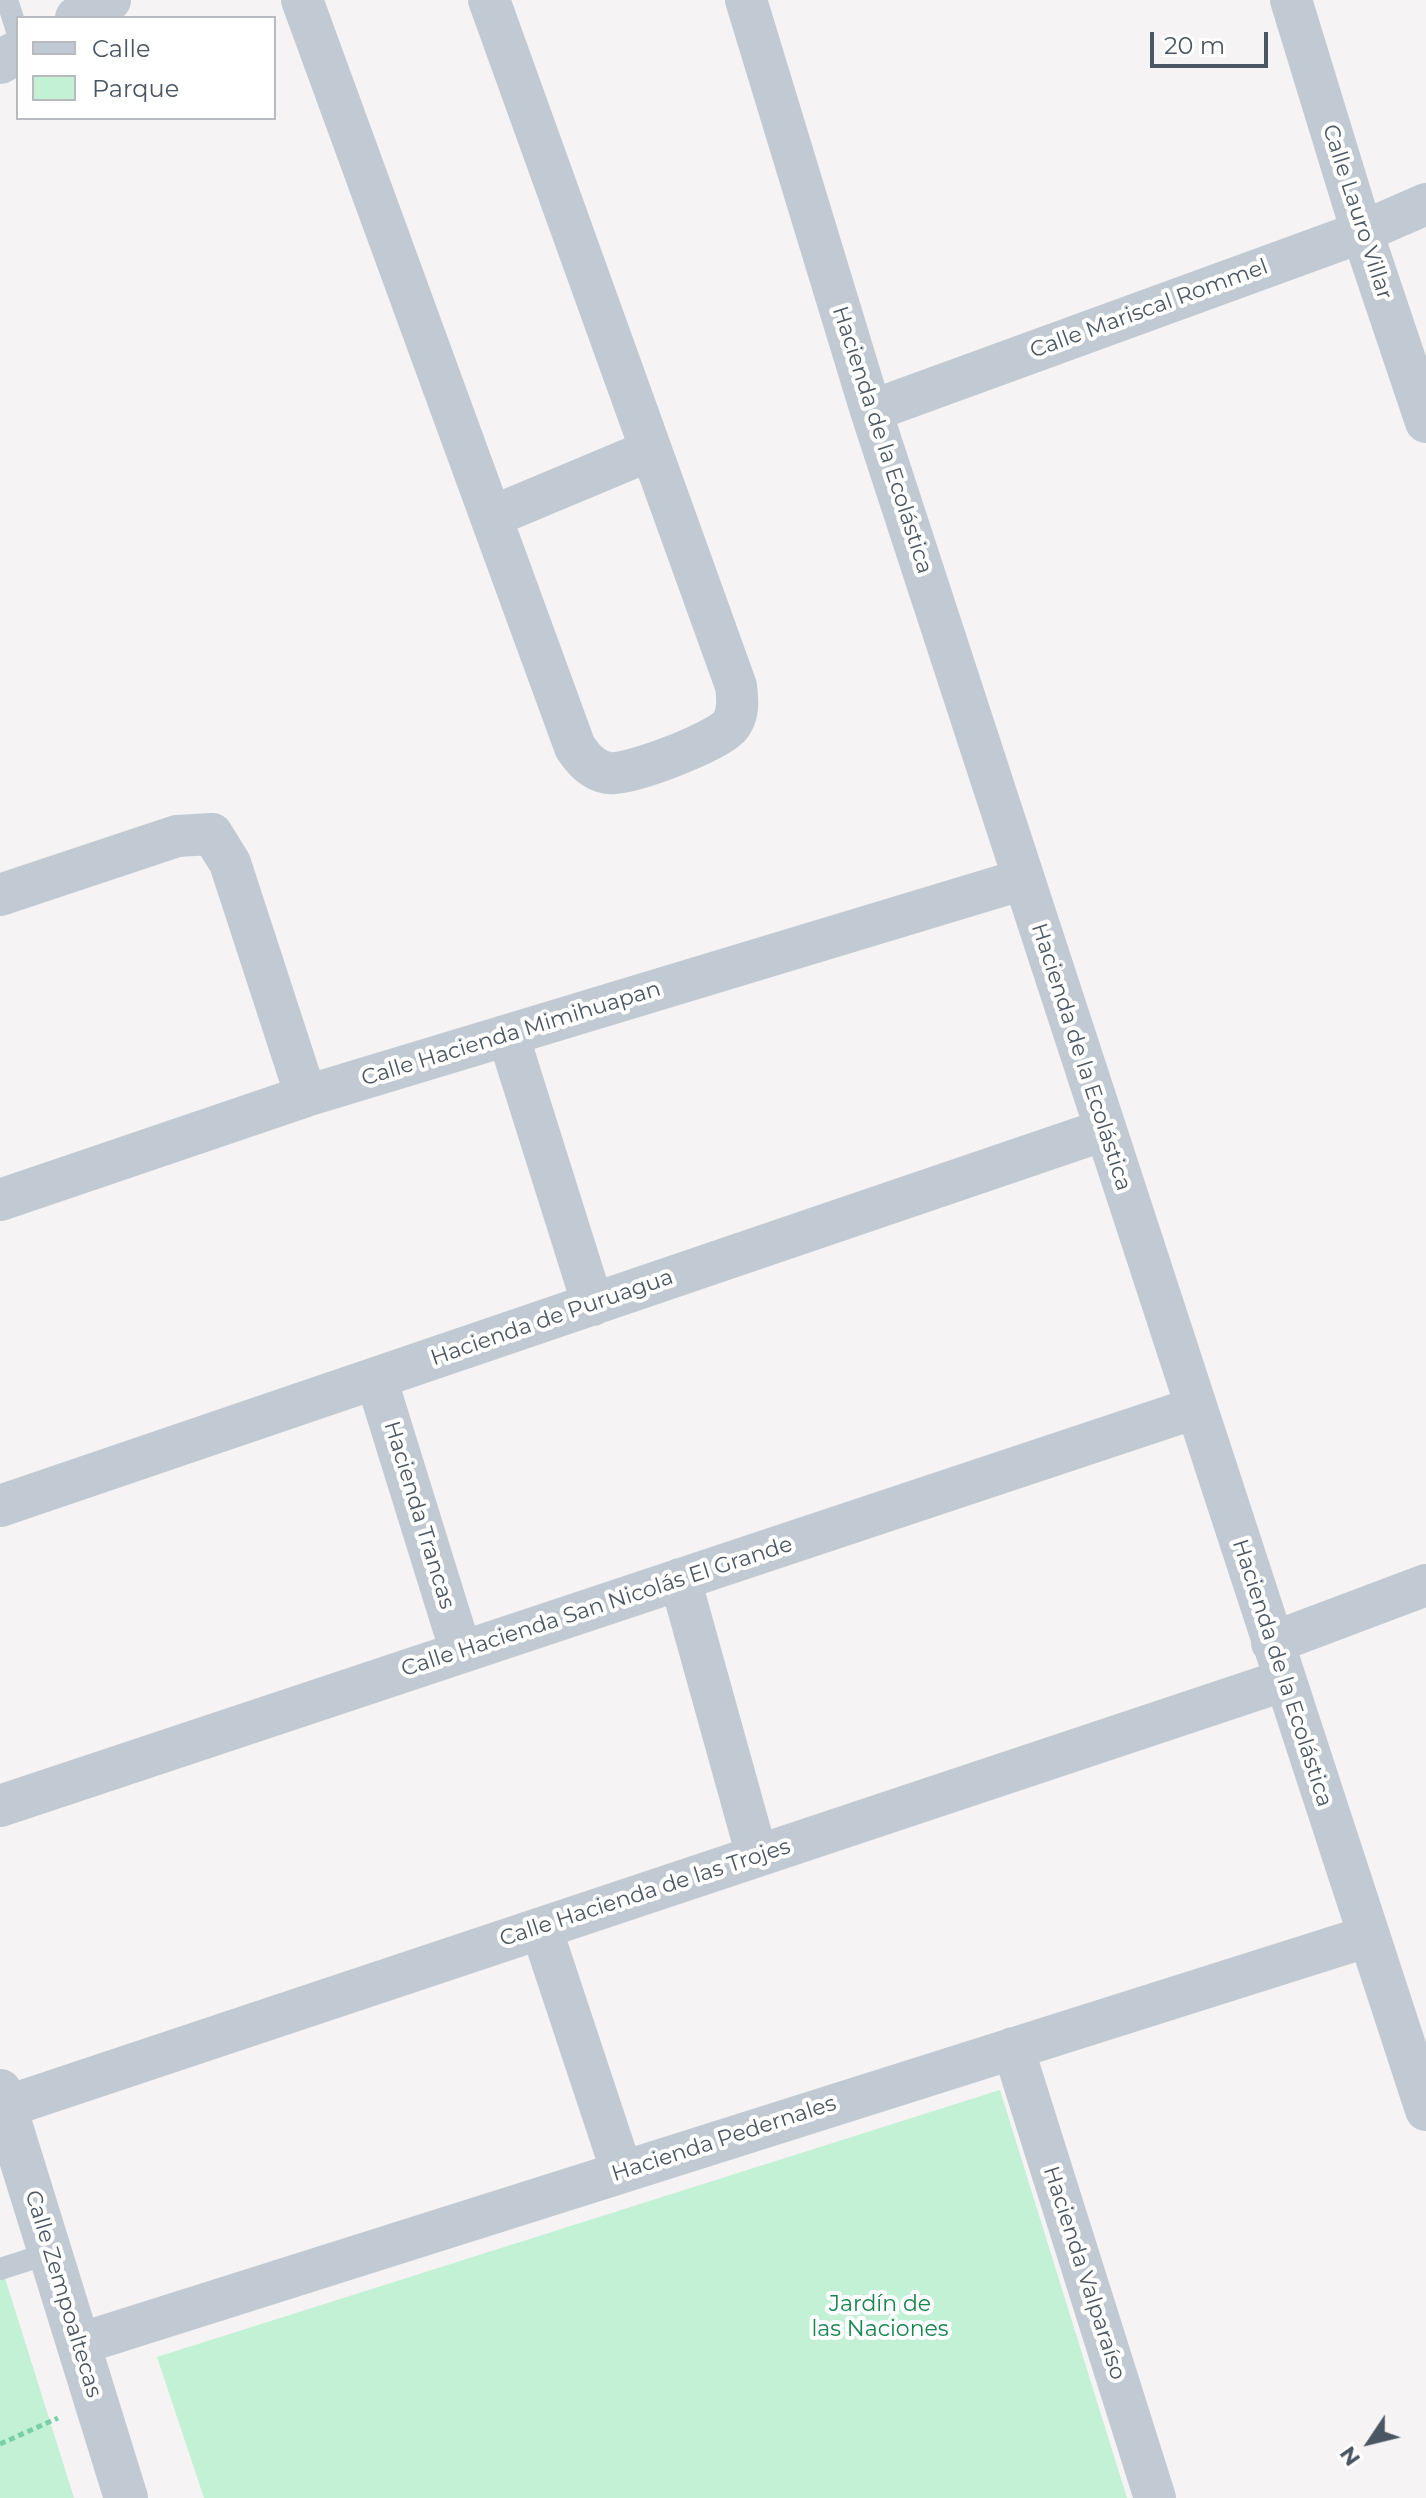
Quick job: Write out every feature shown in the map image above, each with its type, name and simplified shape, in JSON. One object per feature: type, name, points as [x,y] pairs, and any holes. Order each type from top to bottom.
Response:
[{"type":"street","points":[[81,16],[109,0]]},
{"type":"street","points":[[302,0],[575,747],[587,764],[607,773],[628,771],[713,738],[730,726],[739,707],[736,686],[489,0]]},
{"type":"street","name":"Hacienda de la Ecolástica","points":[[746,0],[871,411],[1426,2110]]},
{"type":"street","name":"Calle Lauro Villar","points":[[1291,0],[1362,232],[1426,422]]},
{"type":"street","name":"Calle Mariscal Rommel","points":[[871,411],[1362,232],[1426,204]]},
{"type":"street","points":[[491,517],[651,450]]},
{"type":"street","points":[[0,895],[177,836],[212,834],[230,863],[306,1096]]},
{"type":"street","name":"Calle Hacienda Mimihuapan","points":[[0,1200],[306,1096],[1024,879]]},
{"type":"street","points":[[508,1035],[593,1305]]},
{"type":"street","name":"Hacienda de Puruagua","points":[[0,1506],[1104,1130]]},
{"type":"street","name":"Hacienda Trancas","points":[[376,1378],[461,1652]]},
{"type":"street","name":"Calle Hacienda San Nicolás El Grande","points":[[0,1806],[1195,1408]]},
{"type":"street","points":[[680,1579],[757,1856]]},
{"type":"street","name":"Calle Hacienda de las Trojes","points":[[3,2099],[757,1856],[1279,1662],[1426,1585]]},
{"type":"street","points":[[541,1928],[622,2172]]},
{"type":"street","name":"Hacienda Pedernales","points":[[79,2344],[1369,1936]]},
{"type":"street","name":"Hacienda Valparaíso","points":[[1013,2048],[1155,2498]]},
{"type":"street","name":"Calle Zempoaltecas","points":[[3,2099],[126,2498]]},
{"type":"lane","points":[[7,0],[16,28]]},
{"type":"lane","points":[[0,2269],[50,2253]]},
{"type":"path","points":[[0,2444],[96,2403]]},
{"type":"green space","name":"Jardín de las Naciones","points":[[1000,2090],[1127,2498],[204,2498],[157,2357]]},
{"type":"green space","points":[[0,2262],[74,2498],[0,2498]]}]
